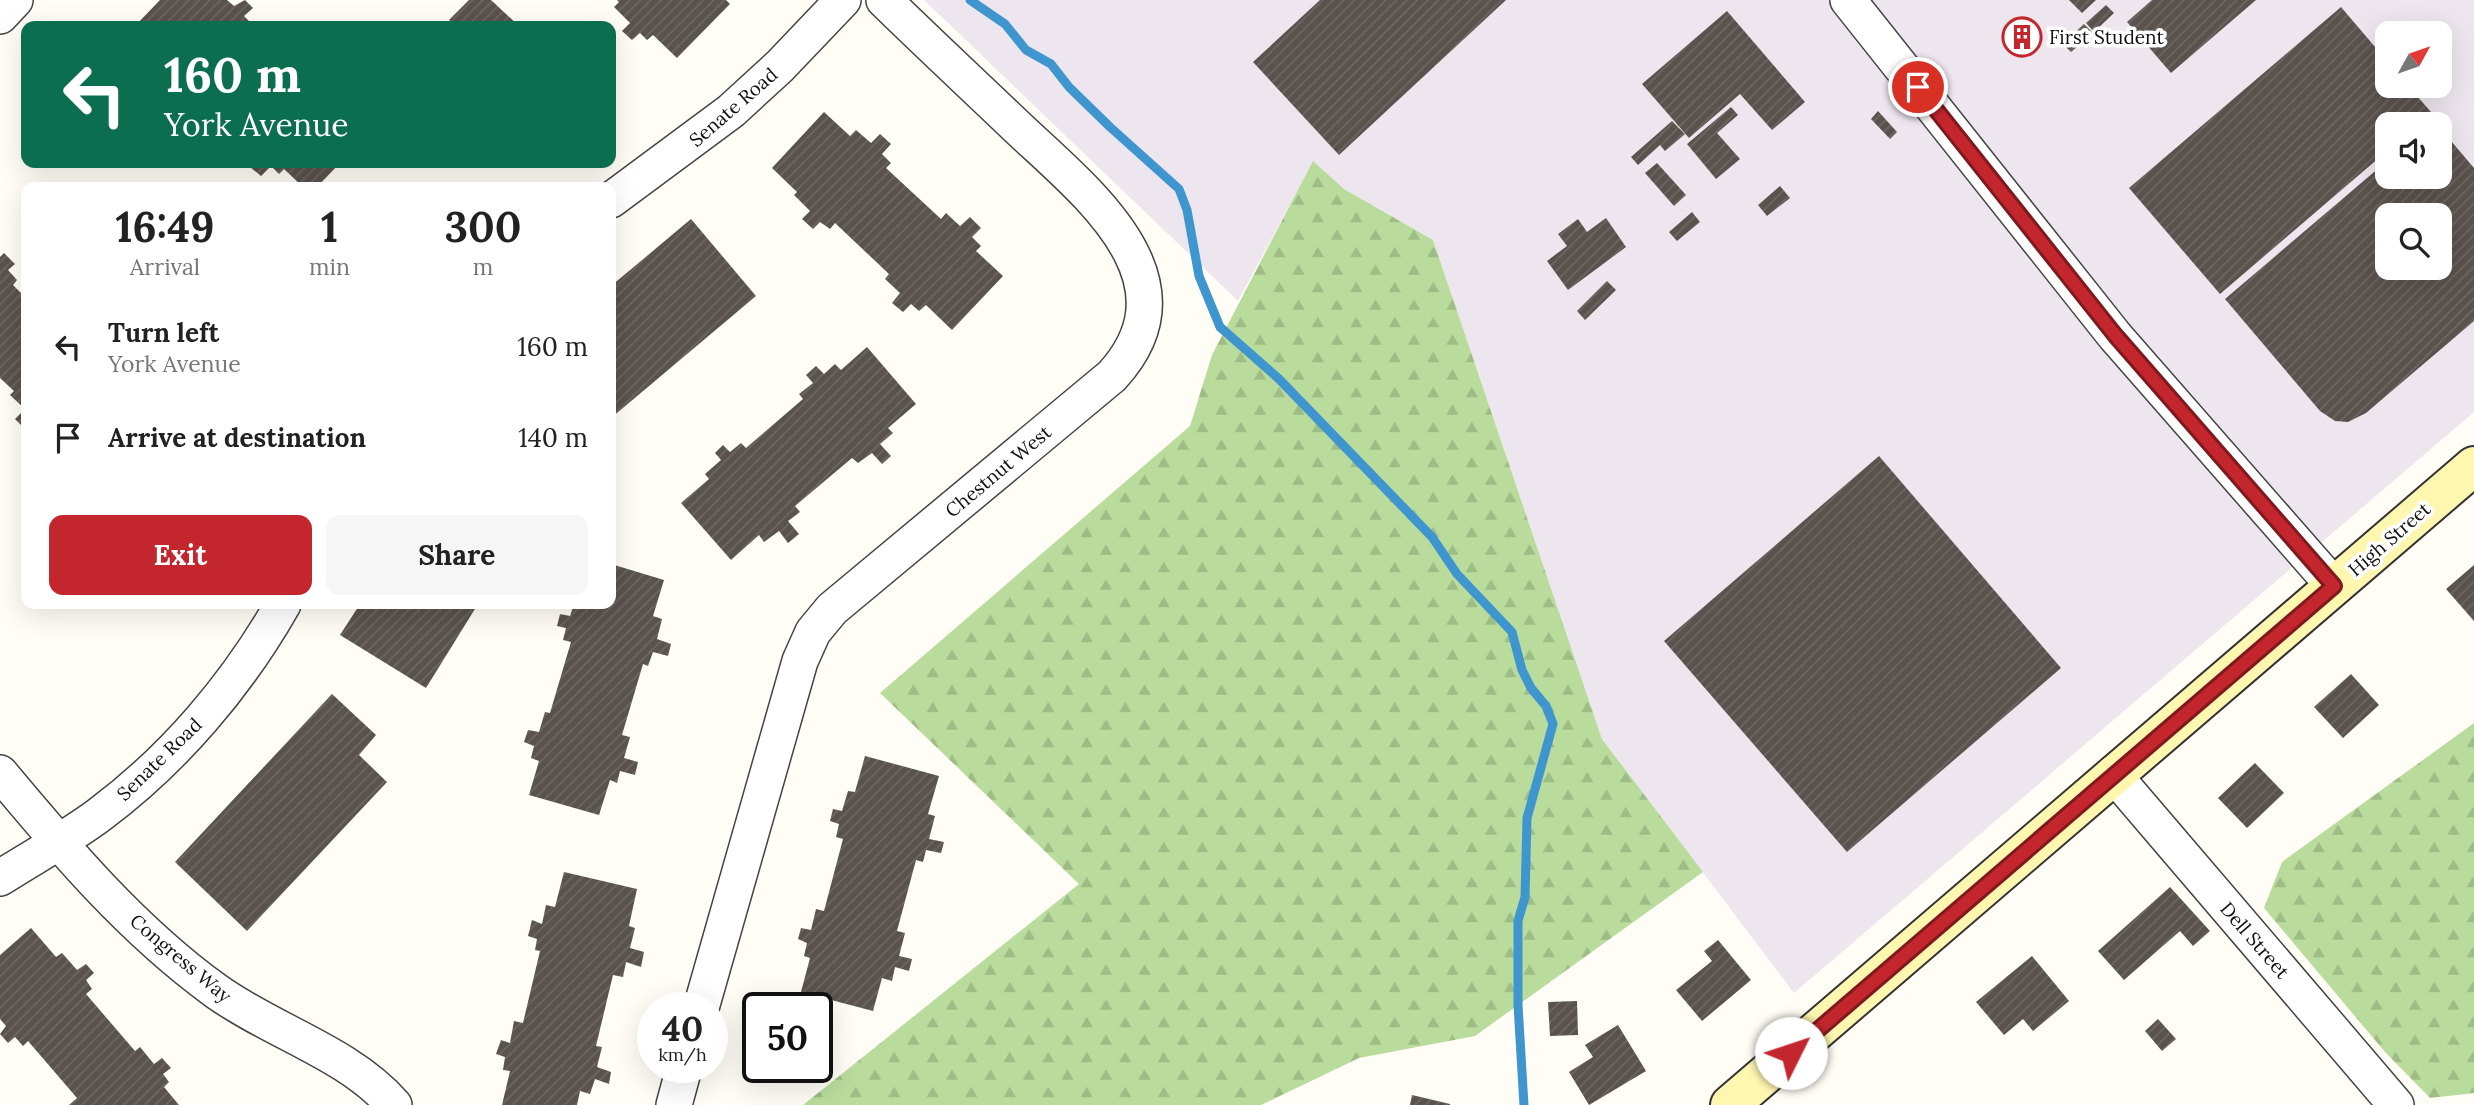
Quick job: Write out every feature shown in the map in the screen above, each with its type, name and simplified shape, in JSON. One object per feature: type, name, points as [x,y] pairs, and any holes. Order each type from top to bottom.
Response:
[{"type":"main road","name":"High Street","points":[[1730,1105],[2474,466]]},
{"type":"street","points":[[0,16],[15,0]]},
{"type":"street","name":"Senate Road","points":[[616,196],[731,111],[780,66],[844,0]]},
{"type":"street","name":"Chestnut West","points":[[706,992],[800,661],[813,632],[837,604],[1112,376],[1133,350],[1144,320],[1145,301],[1136,265],[1110,218],[884,0]]},
{"type":"street","points":[[1848,0],[2115,335],[2334,586]]},
{"type":"street","name":"Senate Road","points":[[0,878],[114,804],[196,725],[242,668],[280,609]]},
{"type":"street","name":"Congress Way","points":[[0,773],[96,883],[196,976],[261,1020],[356,1071],[394,1105]]},
{"type":"street","name":"Dell Street","points":[[2113,774],[2396,1105]]},
{"type":"street","points":[[674,1105],[680,1083]]},
{"type":"shaded area","points":[[924,0],[2474,0],[2474,412],[1794,993],[1602,739],[1433,240],[1344,189],[1313,162],[1238,301]]},
{"type":"green space","points":[[1313,161],[1344,189],[1433,240],[1602,739],[1703,872],[1475,1036],[1359,1058],[1261,1105],[803,1105],[1079,884],[880,693],[1190,426],[1212,355]]},
{"type":"green space","points":[[2474,723],[2474,1093],[2430,1098],[2385,1052],[2264,908],[2282,862]]},
{"type":"building","points":[[160,0],[227,0],[234,6],[245,0],[253,8],[244,16],[249,21],[140,21]]},
{"type":"building","points":[[469,0],[491,0],[514,21],[450,21]]},
{"type":"building","points":[[617,0],[726,0],[730,4],[677,58],[653,35],[647,40],[640,33],[632,40],[622,31],[630,23],[614,7],[619,2]]},
{"type":"building","points":[[1320,0],[1506,0],[1339,155],[1253,62]]},
{"type":"building","points":[[2069,0],[2096,0],[2082,13]]},
{"type":"building","points":[[2152,0],[2256,0],[2171,73],[2127,22]]},
{"type":"building","points":[[2106,5],[2114,13],[2094,32],[2086,23]]},
{"type":"building","points":[[2341,7],[2375,47],[2375,98],[2419,98],[2431,112],[2375,112],[2375,161],[2220,294],[2129,188]]},
{"type":"building","points":[[1727,11],[1805,102],[1772,130],[1740,94],[1689,138],[1642,84]]},
{"type":"building","name":"First Student","points":[[2025,20],[2040,38],[2019,55],[2004,37]]},
{"type":"building","points":[[2084,24],[2093,33],[2071,52],[2063,44]]},
{"type":"building","points":[[1731,107],[1738,115],[1717,133],[1740,159],[1716,179],[1687,144]]},
{"type":"building","points":[[1878,111],[1897,132],[1890,139],[1871,119]]},
{"type":"building","points":[[824,112],[850,136],[856,130],[871,143],[880,134],[891,144],[882,154],[891,163],[886,168],[941,219],[946,213],[960,226],[970,217],[981,228],[972,237],[981,246],[976,251],[1003,276],[952,330],[926,305],[919,311],[911,304],[903,312],[892,303],[900,293],[885,279],[889,274],[835,223],[830,229],[820,222],[813,229],[802,219],[810,211],[794,195],[797,192],[772,168]]},
{"type":"building","points":[[1672,121],[1685,134],[1665,151],[1660,145],[1638,165],[1631,157]]},
{"type":"building","points":[[2452,142],[2474,168],[2474,321],[2366,413],[2348,422],[2335,421],[2320,411],[2225,299],[2375,171],[2375,189],[2452,189]]},
{"type":"building","points":[[1657,163],[1686,195],[1674,206],[1645,173]]},
{"type":"building","points":[[251,168],[269,168],[261,176]]},
{"type":"building","points":[[273,168],[335,168],[322,182],[298,182],[284,169],[279,174]]},
{"type":"building","points":[[1780,186],[1790,198],[1767,216],[1758,205]]},
{"type":"building","points":[[1692,212],[1700,222],[1677,241],[1669,232]]},
{"type":"building","points":[[1606,218],[1626,247],[1568,290],[1547,261],[1567,246],[1558,234],[1578,219],[1587,232]]},
{"type":"building","points":[[691,219],[756,296],[616,414],[616,282]]},
{"type":"building","points":[[4,253],[15,264],[8,270],[17,280],[13,285],[21,293],[21,405],[10,395],[14,391],[0,378],[0,257]]},
{"type":"building","points":[[1607,281],[1616,290],[1585,320],[1577,311]]},
{"type":"building","points":[[867,347],[916,404],[888,428],[893,433],[880,444],[891,456],[882,464],[872,453],[858,463],[852,458],[795,506],[800,512],[788,521],[799,534],[788,543],[779,531],[764,542],[759,535],[731,560],[681,503],[709,479],[705,474],[721,460],[715,453],[723,445],[730,452],[741,443],[746,448],[803,399],[799,394],[813,383],[806,375],[816,366],[824,374],[835,364],[841,370]]},
{"type":"building","points":[[21,413],[21,425],[15,419]]},
{"type":"building","points":[[1879,456],[2061,668],[1847,852],[1664,641]]},
{"type":"building","points":[[2474,565],[2474,621],[2446,589]]},
{"type":"building","points":[[616,566],[664,580],[653,616],[662,619],[657,639],[671,644],[668,656],[653,652],[648,666],[643,664],[622,735],[630,737],[624,758],[638,762],[635,775],[620,771],[617,783],[610,780],[599,815],[529,795],[539,761],[531,758],[534,746],[524,742],[528,730],[539,732],[545,712],[550,713],[571,642],[563,640],[566,628],[557,626],[560,614],[570,616],[572,609],[616,609]]},
{"type":"building","points":[[357,609],[475,609],[426,688],[340,635]]},
{"type":"building","points":[[2351,674],[2379,705],[2343,738],[2314,707]]},
{"type":"building","points":[[332,694],[376,735],[359,755],[387,782],[247,931],[175,862]]},
{"type":"building","points":[[865,756],[939,776],[928,814],[935,816],[929,839],[944,842],[941,853],[926,850],[923,862],[916,860],[897,931],[905,933],[899,956],[912,959],[909,971],[895,967],[892,981],[882,978],[873,1011],[833,1000],[833,992],[801,992],[810,958],[804,956],[807,943],[798,939],[801,928],[811,930],[816,909],[824,911],[843,839],[836,837],[839,824],[830,821],[833,809],[842,811],[848,791],[855,792]]},
{"type":"building","points":[[2255,763],[2284,793],[2247,828],[2218,798]]},
{"type":"building","points":[[564,872],[637,889],[629,926],[635,928],[630,948],[644,952],[641,967],[626,962],[623,977],[613,975],[596,1046],[602,1047],[597,1067],[611,1072],[609,1084],[595,1079],[590,1094],[580,1091],[577,1105],[502,1105],[510,1071],[503,1070],[505,1057],[496,1054],[501,1040],[510,1043],[514,1021],[523,1023],[540,951],[535,950],[537,939],[528,936],[532,920],[542,924],[546,905],[555,907]]},
{"type":"building","points":[[2170,887],[2210,931],[2193,946],[2180,931],[2124,980],[2098,951]]},
{"type":"building","points":[[31,928],[56,957],[62,953],[77,970],[86,964],[94,973],[86,980],[92,989],[86,994],[135,1051],[140,1047],[154,1064],[162,1058],[171,1068],[163,1074],[169,1082],[164,1087],[179,1105],[69,1105],[77,1098],[28,1041],[23,1046],[15,1037],[8,1043],[0,1034],[6,1026],[0,1019],[0,955]]},
{"type":"building","points":[[1718,940],[1751,980],[1702,1021],[1676,990],[1712,961],[1704,951]]},
{"type":"building","points":[[2032,956],[2069,1001],[2033,1031],[2023,1019],[2004,1035],[1976,1002]]},
{"type":"building","points":[[1577,1001],[1578,1035],[1550,1036],[1548,1002]]},
{"type":"building","points":[[2158,1019],[2176,1039],[2162,1051],[2145,1031]]},
{"type":"building","points":[[1618,1025],[1646,1071],[1589,1105],[1569,1072],[1593,1057],[1585,1045]]},
{"type":"building","points":[[1412,1095],[1450,1104],[1450,1105],[1410,1105]]},
{"type":"waterway","points":[[970,0],[1005,24],[1026,50],[1051,64],[1069,87],[1179,189],[1187,210],[1199,276],[1220,327],[1279,379],[1432,537],[1457,574],[1512,632],[1522,670],[1531,688],[1546,706],[1553,724],[1527,818],[1525,897],[1518,921],[1518,1005],[1524,1105]]},
{"type":"place","name":"First Student","points":[[2022,37]]},
{"type":"route","points":[[1791,1053],[2334,586],[2115,335],[1918,87]]}]
